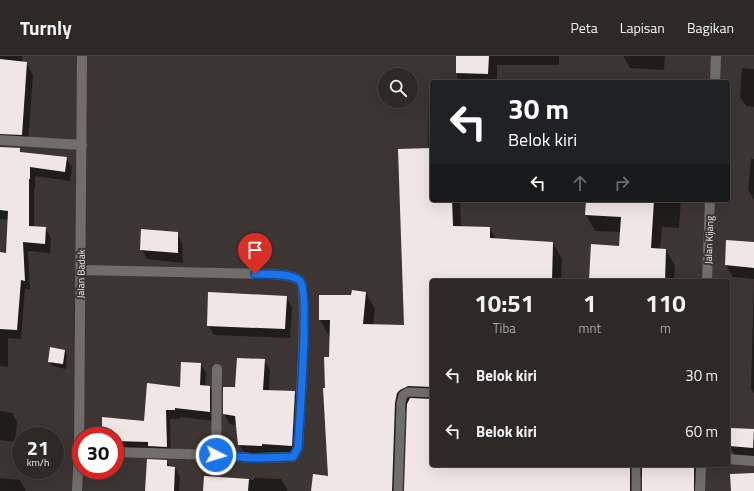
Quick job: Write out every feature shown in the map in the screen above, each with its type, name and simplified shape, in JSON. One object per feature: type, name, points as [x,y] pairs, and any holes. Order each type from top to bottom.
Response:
[{"type":"street","name":"Jalan Badak","points":[[80,427],[82,56]]},
{"type":"street","points":[[715,80],[716,56]]},
{"type":"street","points":[[0,140],[82,145]]},
{"type":"street","name":"Jalan Kijang","points":[[707,279],[710,202]]},
{"type":"street","points":[[81,270],[271,274],[295,278],[302,284],[304,296],[304,334],[298,448],[293,457],[252,458],[216,455],[124,452]]},
{"type":"street","points":[[216,455],[217,370]]},
{"type":"street","points":[[730,458],[754,461]]},
{"type":"street","points":[[700,491],[701,467]]},
{"type":"street","name":"Jalan Badak","points":[[77,491],[78,479]]},
{"type":"lane","points":[[398,491],[400,403],[403,395],[408,392],[430,393]]},
{"type":"lane","points":[[636,467],[636,491]]},
{"type":"building","points":[[456,56],[489,56],[488,74],[456,73]]},
{"type":"building","points":[[0,59],[27,62],[22,135],[0,134]]},
{"type":"building","points":[[0,147],[20,148],[20,152],[67,157],[65,172],[30,167],[29,226],[46,227],[45,244],[23,242],[25,281],[21,280],[17,330],[0,329],[0,252],[6,253],[8,211],[0,210]]},
{"type":"building","points":[[430,148],[430,202],[452,202],[453,226],[490,227],[490,238],[553,242],[552,279],[430,279],[430,387],[408,386],[397,393],[395,403],[392,491],[311,491],[313,474],[328,476],[323,388],[325,388],[324,357],[329,357],[330,320],[319,320],[319,295],[351,295],[352,290],[366,292],[363,324],[404,325],[398,149]]},
{"type":"building","points":[[586,202],[654,202],[651,248],[666,249],[665,279],[589,279],[591,244],[619,246],[621,217],[585,215]]},
{"type":"building","points":[[141,229],[178,232],[178,253],[140,250]]},
{"type":"building","points":[[726,240],[754,242],[754,268],[725,265]]},
{"type":"building","points":[[208,292],[287,296],[285,329],[207,326]]},
{"type":"building","points":[[50,347],[65,350],[63,364],[48,362]]},
{"type":"building","points":[[237,358],[265,359],[263,390],[295,391],[292,446],[262,444],[262,446],[238,445],[235,416],[223,414],[223,387],[235,387]]},
{"type":"building","points":[[181,362],[201,363],[200,385],[210,386],[210,412],[175,408],[175,410],[166,410],[167,447],[148,446],[148,442],[124,441],[124,427],[102,427],[102,417],[144,421],[147,383],[180,387]]},
{"type":"building","points":[[410,398],[430,399],[430,467],[630,467],[630,491],[404,491],[407,404]]},
{"type":"building","points":[[731,428],[754,429],[753,448],[730,446]]},
{"type":"building","points":[[147,459],[167,460],[167,466],[175,467],[174,491],[145,491]]},
{"type":"building","points":[[642,467],[694,467],[694,491],[642,491]]},
{"type":"building","points":[[754,473],[754,491],[731,491],[730,474]]},
{"type":"building","points":[[204,476],[249,479],[248,491],[203,491]]},
{"type":"route","points":[[216,455],[252,458],[293,457],[298,448],[304,334],[304,296],[302,284],[295,278],[271,274],[255,274]]}]
